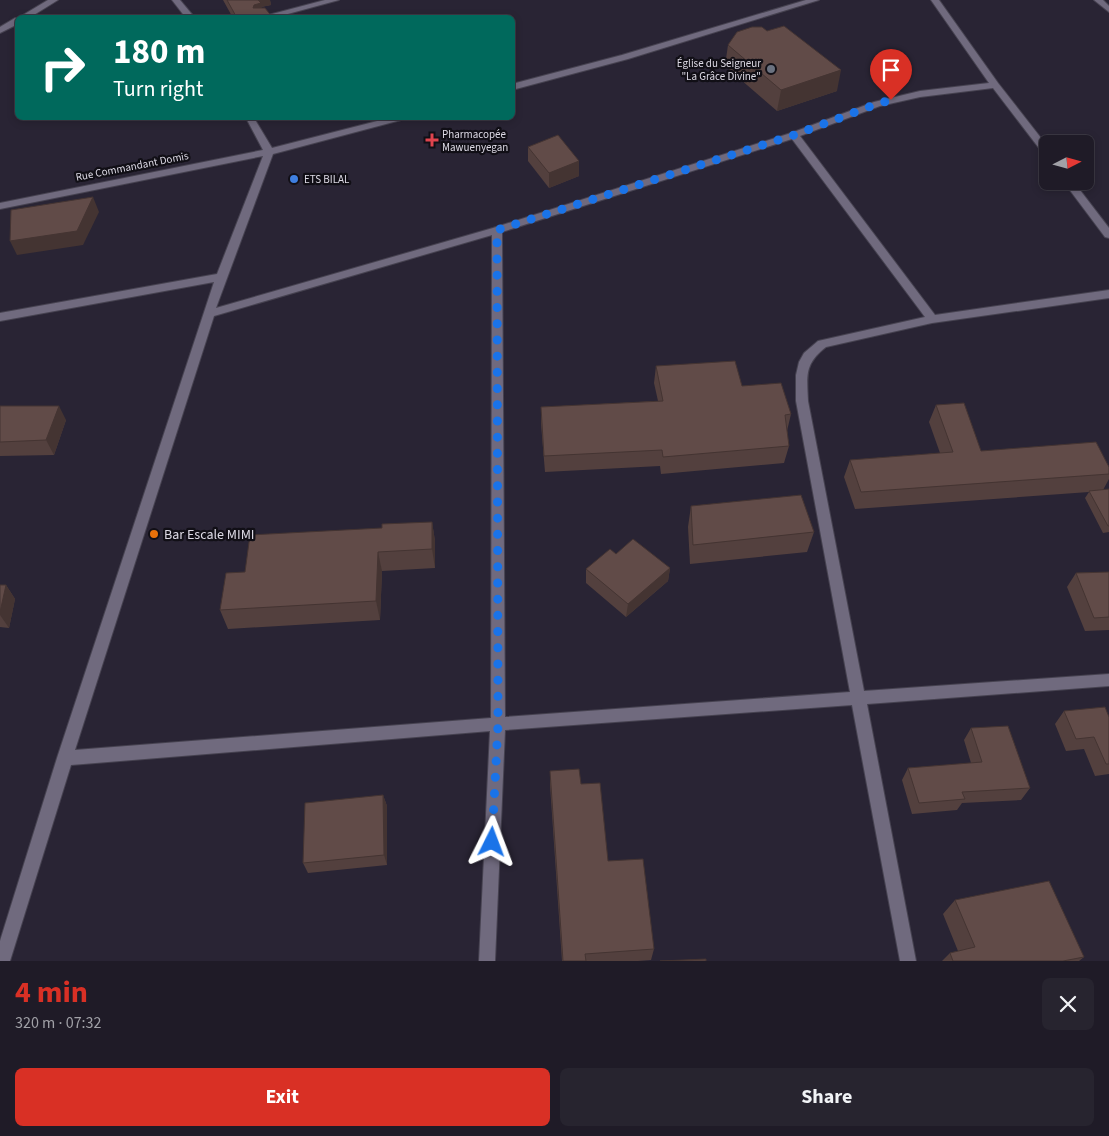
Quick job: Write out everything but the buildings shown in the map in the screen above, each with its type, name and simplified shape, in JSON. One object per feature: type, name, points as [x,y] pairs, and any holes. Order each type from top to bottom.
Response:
[{"type":"street","points":[[27,15],[54,0]]},
{"type":"street","points":[[176,0],[188,15]]},
{"type":"street","points":[[273,15],[335,0]]},
{"type":"street","points":[[515,86],[626,57],[816,0]]},
{"type":"street","points":[[935,0],[995,85],[1039,142]]},
{"type":"street","points":[[1098,1],[1109,1]]},
{"type":"street","points":[[1098,1],[1109,10]]},
{"type":"street","points":[[0,30],[15,22]]},
{"type":"street","points":[[209,314],[497,230],[794,135],[877,104],[920,94],[995,85]]},
{"type":"street","points":[[2,961],[65,758],[221,276],[269,152],[251,120]]},
{"type":"street","name":"Rue Commandant Domis","points":[[0,206],[269,152],[390,120]]},
{"type":"street","points":[[794,135],[932,319]]},
{"type":"street","points":[[1075,190],[1109,235]]},
{"type":"street","points":[[487,961],[498,724],[497,230]]},
{"type":"street","points":[[0,317],[221,276]]},
{"type":"street","points":[[908,961],[802,401],[804,361],[822,344],[932,319],[1109,294]]},
{"type":"street","points":[[65,758],[498,724],[1109,680]]},
{"type":"place","name":"Église du Seigneur \"La Grâce Divine\"","points":[[771,69]]},
{"type":"place","name":"Pharmacopée Mawuenyegan","points":[[432,140]]},
{"type":"place","name":"ETS BILAL","points":[[294,179]]},
{"type":"place","name":"Bar Escale MIMI","points":[[154,534]]},
{"type":"route","points":[[492,842],[498,724],[497,230],[794,135],[891,100]]}]
